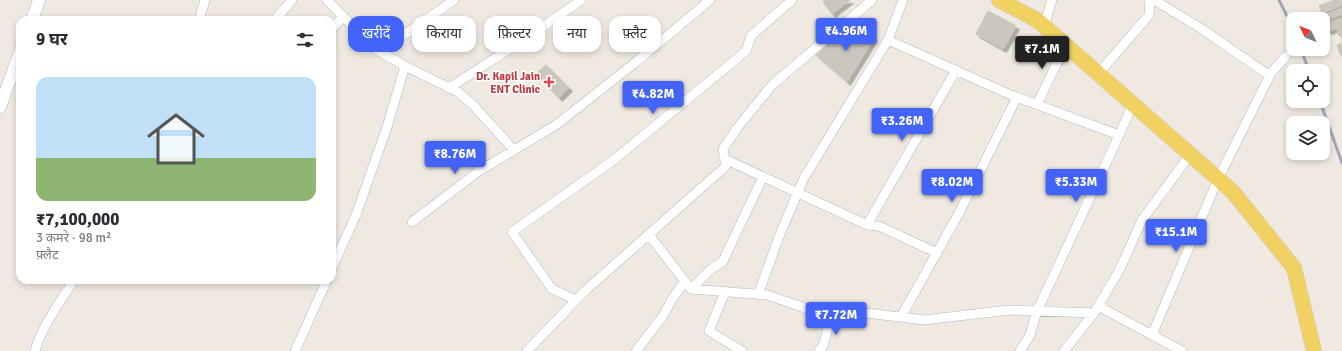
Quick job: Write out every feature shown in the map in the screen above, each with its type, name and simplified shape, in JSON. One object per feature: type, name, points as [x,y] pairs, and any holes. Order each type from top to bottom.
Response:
[{"type":"main road","points":[[999,0],[1037,20],[1233,192],[1294,268],[1314,351]]},
{"type":"street","points":[[33,16],[39,0]]},
{"type":"street","points":[[202,16],[205,0]]},
{"type":"street","points":[[278,16],[292,0]]},
{"type":"street","points":[[327,0],[348,21]]},
{"type":"street","points":[[404,35],[454,0]]},
{"type":"street","points":[[448,88],[534,33],[581,0]]},
{"type":"street","points":[[412,222],[478,171],[556,125],[636,62],[710,0]]},
{"type":"street","points":[[576,300],[552,289],[512,232],[616,160],[746,51],[751,36],[792,0]]},
{"type":"street","points":[[527,351],[576,300],[726,166],[723,149],[738,127],[772,85],[872,0]]},
{"type":"street","points":[[758,295],[780,234],[804,178],[888,40],[903,0]]},
{"type":"street","points":[[1044,26],[1052,0]]},
{"type":"street","points":[[1098,74],[1149,14],[1150,0]]},
{"type":"street","points":[[1154,0],[1202,29],[1270,76]]},
{"type":"street","points":[[336,25],[343,16]]},
{"type":"street","points":[[888,40],[1016,96],[1119,135]]},
{"type":"street","points":[[1037,104],[1066,45]]},
{"type":"street","points":[[383,52],[406,66],[458,92],[473,105],[514,150]]},
{"type":"street","points":[[1152,335],[1218,180],[1270,76],[1286,56]]},
{"type":"street","points":[[0,108],[16,63]]},
{"type":"street","points":[[336,259],[356,215],[387,127],[406,66]]},
{"type":"street","points":[[867,225],[956,70]]},
{"type":"street","points":[[901,317],[959,213],[1016,96]]},
{"type":"street","points":[[1020,351],[1030,335],[1037,311],[1132,104]]},
{"type":"street","points":[[1064,351],[1096,309],[1120,269],[1142,220],[1190,155]]},
{"type":"street","points":[[725,159],[867,225],[879,226],[937,253]]},
{"type":"street","points":[[691,288],[723,261],[763,177]]},
{"type":"street","points":[[649,235],[691,288],[767,295],[808,308],[924,320],[1009,310],[1037,311],[1096,309],[1152,335],[1182,351]]},
{"type":"street","points":[[636,351],[663,316],[672,299],[685,281]]},
{"type":"street","points":[[35,351],[37,343],[54,311],[71,284]]},
{"type":"street","points":[[295,351],[325,284]]},
{"type":"street","points":[[725,292],[709,331],[742,351]]},
{"type":"street","points":[[819,351],[823,346],[833,310]]},
{"type":"building","points":[[825,0],[850,0],[832,14],[823,2]]},
{"type":"building","points":[[1334,0],[1342,0],[1342,5],[1324,12],[1322,12],[1319,6]]},
{"type":"building","points":[[1342,8],[1342,14],[1330,19],[1330,13]]},
{"type":"building","points":[[988,11],[1016,26],[1003,49],[976,34]]},
{"type":"building","points":[[1342,18],[1342,27],[1330,30],[1330,22]]},
{"type":"building","points":[[852,26],[874,38],[847,82],[815,54]]},
{"type":"building","points":[[1342,28],[1342,35],[1339,36],[1337,29]]},
{"type":"building","points":[[1342,43],[1342,56],[1341,56],[1337,45]]},
{"type":"building","points":[[546,65],[569,88],[559,98],[536,74]]},
{"type":"railway","points":[[1279,0],[1286,14]]},
{"type":"railway","points":[[1304,56],[1306,64]]},
{"type":"railway","points":[[1322,108],[1342,163]]},
{"type":"place","name":"Dr. Kapil Jain ENT Clinic","points":[[549,82]]}]
